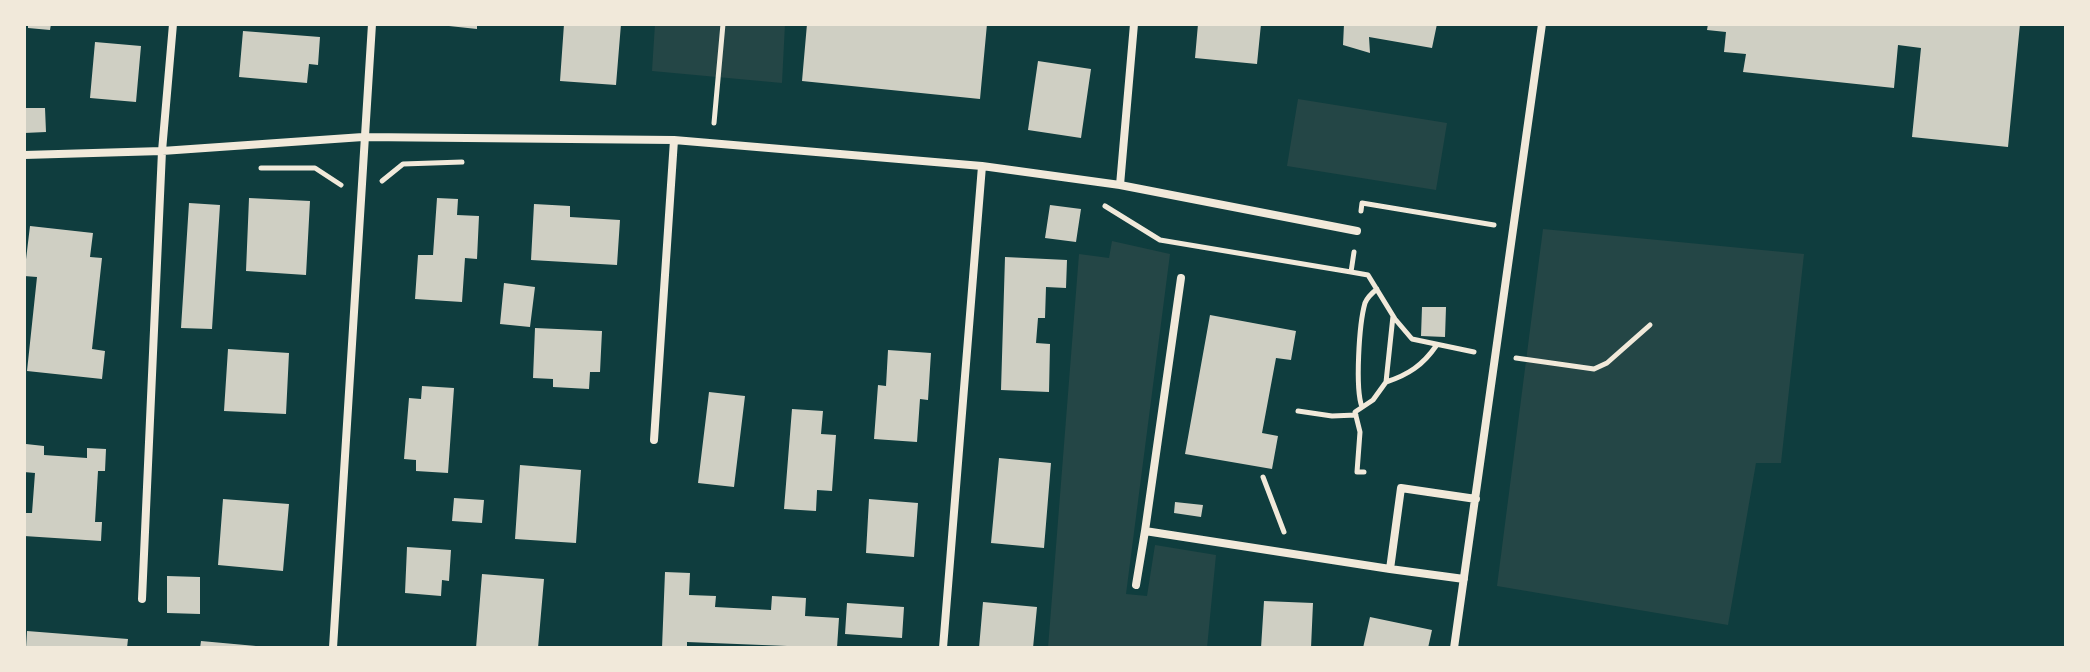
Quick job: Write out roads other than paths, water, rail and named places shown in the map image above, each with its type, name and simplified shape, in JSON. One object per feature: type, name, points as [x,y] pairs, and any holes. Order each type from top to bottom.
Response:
[{"type":"street","points":[[142,599],[162,151],[173,24]]},
{"type":"street","points":[[333,648],[372,24]]},
{"type":"street","points":[[1120,185],[1134,24]]},
{"type":"street","points":[[1454,648],[1542,24]]},
{"type":"street","points":[[24,155],[162,151],[363,137],[674,140],[982,166],[1120,185],[1357,231]]},
{"type":"street","points":[[654,440],[674,140]]},
{"type":"street","points":[[943,648],[982,166]]},
{"type":"street","points":[[1136,585],[1181,278]]},
{"type":"street","points":[[1390,569],[1401,488],[1476,499]]},
{"type":"street","points":[[1145,531],[1293,556],[1464,579]]}]
